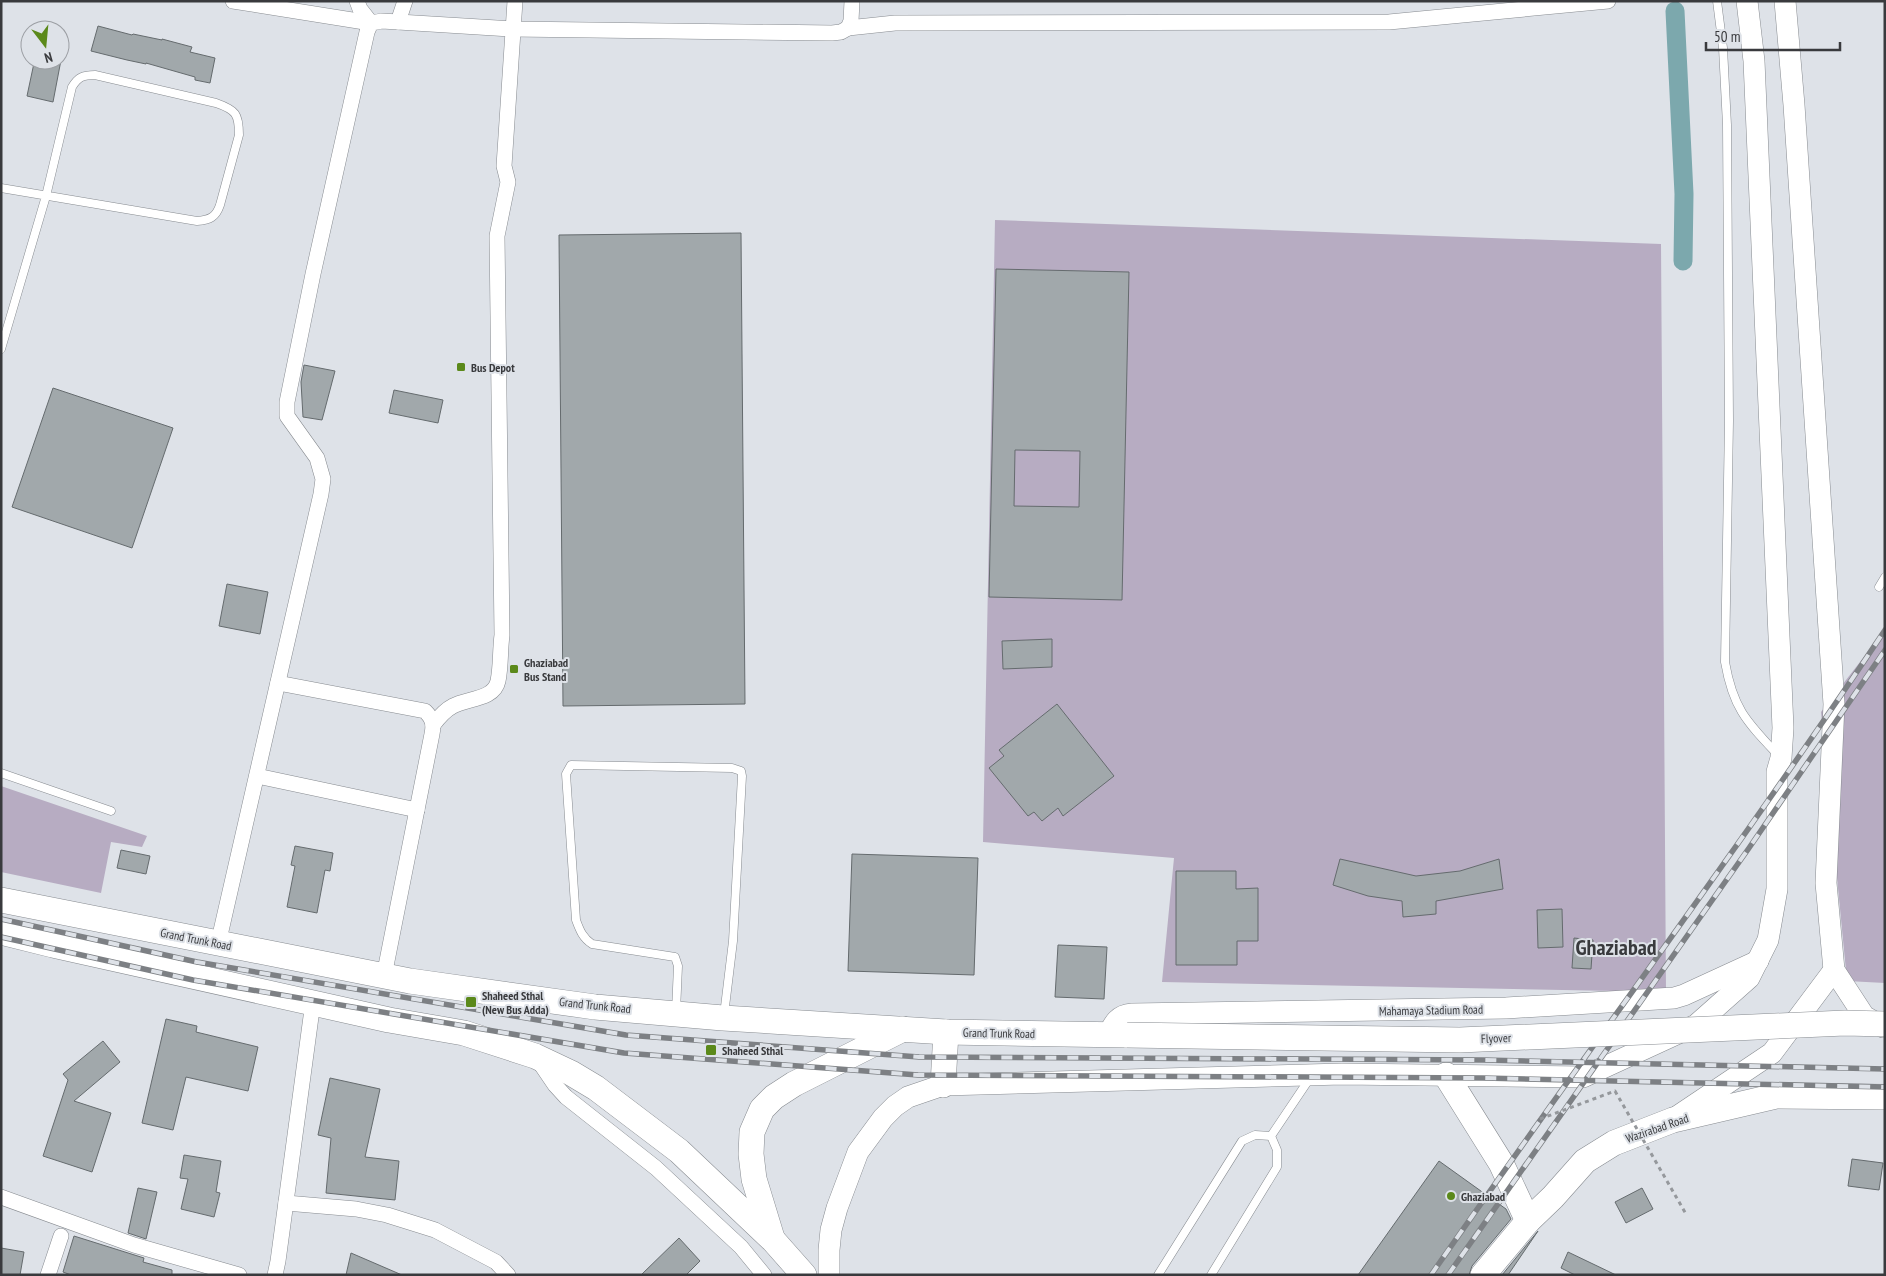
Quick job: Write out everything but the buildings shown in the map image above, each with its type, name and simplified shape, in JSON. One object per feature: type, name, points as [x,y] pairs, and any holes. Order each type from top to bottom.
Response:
[{"type":"highway","name":"Grand Trunk Road","points":[[1,900],[384,976],[595,1006],[723,1018],[946,1032],[1118,1035]]},
{"type":"highway","points":[[1,932],[389,1020],[464,1033],[535,1056],[571,1073],[596,1088],[679,1151],[773,1240],[804,1275]]},
{"type":"highway","name":"Flyover","points":[[1118,1035],[1460,1040],[1845,1023],[1885,1024]]},
{"type":"highway","points":[[773,1240],[754,1179],[751,1154],[752,1132],[762,1109],[774,1097],[794,1084],[904,1028]]},
{"type":"highway","points":[[944,1085],[946,1032]]},
{"type":"highway","points":[[1446,1075],[1501,1163],[1528,1222]]},
{"type":"highway","name":"Wazirabad Road","points":[[1483,1275],[1528,1222],[1585,1161],[1614,1143],[1673,1120],[1776,1096],[1885,1097]]},
{"type":"main road","points":[[829,1275],[831,1230],[837,1208],[858,1152],[883,1118],[895,1106],[908,1097],[944,1085],[1312,1075],[1583,1077],[1696,1025],[1749,978],[1768,940],[1777,889],[1777,772],[1781,758],[1784,728],[1754,71],[1747,1]]},
{"type":"main road","points":[[1785,1],[1794,105],[1834,704],[1826,883],[1834,970],[1864,1016],[1885,1028]]},
{"type":"main road","name":"Mahamaya Stadium Road","points":[[1118,1035],[1117,1019],[1121,1016],[1132,1014],[1506,1008],[1674,998],[1758,961]]},
{"type":"main road","points":[[1673,1120],[1772,1053],[1834,970]]},
{"type":"street","points":[[233,1],[371,23],[382,21],[512,29],[832,33],[841,32],[848,28],[895,23],[1389,22],[1608,1]]},
{"type":"street","points":[[357,1],[360,9],[371,23]]},
{"type":"street","points":[[398,22],[405,1]]},
{"type":"street","points":[[384,976],[434,725],[441,715],[453,705],[476,699],[493,691],[498,682],[502,635],[497,236],[508,182],[504,166],[515,1]]},
{"type":"street","points":[[848,28],[851,21],[852,1]]},
{"type":"street","points":[[218,944],[321,494],[323,479],[317,458],[287,416],[287,402],[312,274],[371,23]]},
{"type":"street","points":[[278,683],[425,711],[431,717],[434,725]]},
{"type":"street","points":[[257,776],[417,810]]},
{"type":"street","points":[[275,1275],[312,1002]]},
{"type":"street","points":[[535,1056],[555,1085],[566,1097],[656,1168],[741,1247],[764,1275]]},
{"type":"street","points":[[1,1197],[141,1247],[239,1275]]},
{"type":"street","points":[[286,1203],[356,1209],[387,1215],[435,1230],[492,1268],[508,1275]]},
{"type":"street","points":[[48,1275],[61,1236]]},
{"type":"lane","points":[[1717,1],[1723,48],[1727,125],[1729,421],[1725,662],[1728,680],[1739,711],[1781,758]]},
{"type":"lane","points":[[1,188],[46,196],[197,221],[212,218],[217,214],[220,205],[239,135],[239,124],[235,112],[228,107],[216,103],[95,75],[84,75],[76,80],[72,88],[46,196],[1,349]]},
{"type":"lane","points":[[1879,587],[1885,577]]},
{"type":"lane","points":[[676,1013],[678,966],[675,958],[592,944],[585,939],[580,931],[576,920],[566,774],[571,765],[732,768],[741,771],[733,941],[723,1018]]},
{"type":"lane","points":[[1,773],[111,811]]},
{"type":"lane","points":[[1271,1136],[1312,1075]]},
{"type":"lane","points":[[1158,1275],[1242,1141],[1255,1135],[1271,1136]]},
{"type":"lane","points":[[1211,1275],[1277,1167],[1276,1150],[1271,1136]]},
{"type":"lane","points":[[1215,1267],[1219,1275]]},
{"type":"path","points":[[1540,1119],[1615,1091],[1686,1214]]},
{"type":"shaded area","points":[[995,220],[1661,244],[1666,992],[1162,982],[1174,858],[983,842]]},
{"type":"shaded area","points":[[1885,630],[1885,983],[1847,981],[1821,712]]},
{"type":"shaded area","points":[[1,786],[147,836],[142,847],[111,842],[101,893],[1,872]]},
{"type":"waterway","points":[[1675,11],[1684,194],[1683,261]]},
{"type":"railway","points":[[1431,1275],[1774,793],[1885,630]]},
{"type":"railway","points":[[1448,1275],[1749,848],[1885,650]]},
{"type":"railway","points":[[1,919],[197,962],[626,1035],[919,1057],[1483,1060],[1885,1069]]},
{"type":"railway","points":[[1,937],[193,980],[624,1053],[918,1075],[1483,1078],[1885,1087]]},
{"type":"place","name":"Bus Depot","points":[[461,367]]},
{"type":"place","name":"Ghaziabad Bus Stand","points":[[514,669]]},
{"type":"place","name":"Shaheed Sthal (New Bus Adda)","points":[[471,1002]]},
{"type":"place","name":"Shaheed Sthal","points":[[711,1050]]},
{"type":"place","name":"Ghaziabad","points":[[1451,1196]]},
{"type":"district","name":"Ghaziabad","points":[[1616,947]]}]
